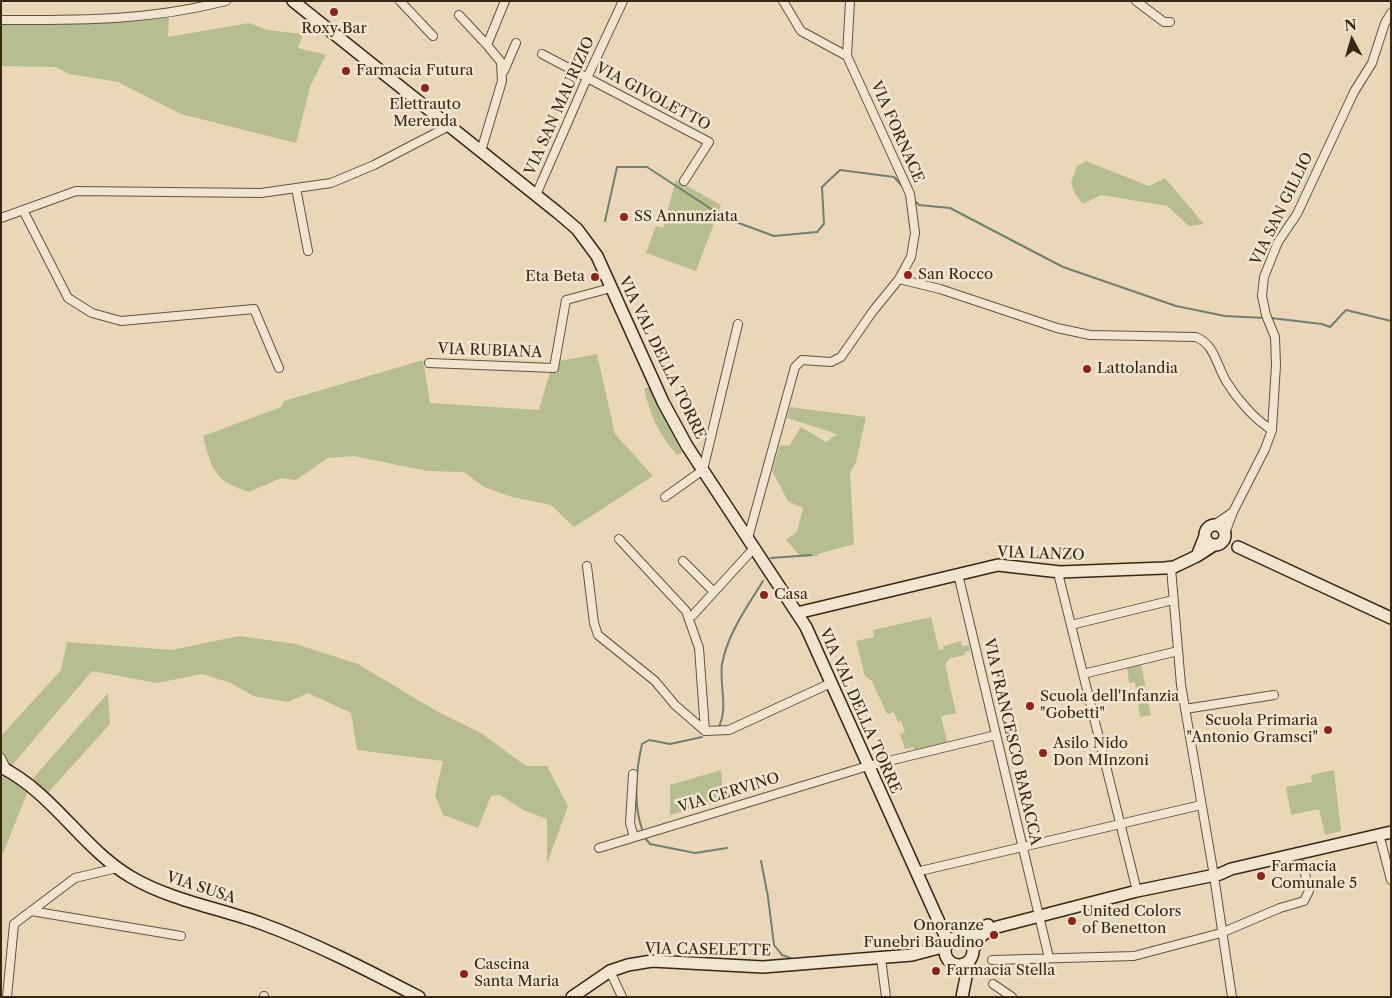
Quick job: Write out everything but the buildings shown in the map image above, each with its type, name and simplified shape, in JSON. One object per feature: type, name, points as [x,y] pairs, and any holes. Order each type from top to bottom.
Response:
[{"type":"street","points":[[1,20],[116,20],[169,14],[226,1]]},
{"type":"street","points":[[400,1],[433,36]]},
{"type":"street","points":[[487,45],[506,1]]},
{"type":"street","name":"VIA SAN MAURIZIO","points":[[536,195],[623,1]]},
{"type":"street","points":[[783,1],[802,32],[847,56]]},
{"type":"street","name":"VIA FORNACE","points":[[752,542],[795,367],[802,360],[831,362],[841,357],[873,311],[899,280],[910,257],[915,233],[910,194],[847,56],[850,1]]},
{"type":"street","points":[[1136,1],[1164,22],[1170,22]]},
{"type":"street","name":"VIA VAL DELLA TORRE","points":[[294,2],[536,195],[577,230],[588,243],[597,256],[664,402],[687,446],[797,612],[832,683],[943,929],[953,941]]},
{"type":"street","name":"VIA SAN GILLIO","points":[[1221,539],[1265,449],[1272,430],[1276,365],[1275,337],[1266,315],[1262,296],[1264,277],[1278,242],[1297,214],[1354,92],[1372,63],[1385,23],[1391,13]]},
{"type":"street","points":[[459,14],[498,55],[503,73]]},
{"type":"street","points":[[481,151],[500,91],[503,73],[516,43]]},
{"type":"street","name":"VIA GIVOLETTO","points":[[542,54],[710,142],[684,181]]},
{"type":"street","points":[[1,218],[76,191],[240,193],[331,183],[374,165],[449,126]]},
{"type":"street","points":[[296,188],[308,251]]},
{"type":"street","points":[[23,210],[68,298],[92,313],[121,321],[254,309],[279,368]]},
{"type":"street","points":[[899,280],[940,289],[1057,328],[1090,335],[1196,337],[1210,346],[1226,380],[1235,394],[1261,423],[1272,430]]},
{"type":"street","name":"VIA RUBIANA","points":[[429,363],[554,368],[566,300],[611,288]]},
{"type":"street","points":[[665,497],[703,470],[738,324]]},
{"type":"street","points":[[1197,556],[1207,530],[1234,512]]},
{"type":"street","points":[[1214,525],[1220,526],[1221,539]]},
{"type":"street","points":[[1205,536],[1209,543],[1221,539],[1391,618]]},
{"type":"street","points":[[619,539],[686,611],[699,648],[705,731]]},
{"type":"street","name":"VIA LANZO","points":[[797,612],[1002,565],[1060,572],[1170,568],[1197,556],[1221,539]]},
{"type":"street","points":[[693,615],[714,592],[752,542]]},
{"type":"street","points":[[683,561],[714,592]]},
{"type":"street","points":[[587,566],[594,623],[598,635],[655,681],[675,706],[705,731],[729,730],[832,683]]},
{"type":"street","points":[[1170,568],[1185,710],[1214,873],[1221,933],[1232,997]]},
{"type":"street","points":[[1060,572],[1059,577],[1137,891]]},
{"type":"street","name":"VIA FRANCESCO BARACCA","points":[[958,574],[1049,958]]},
{"type":"street","points":[[1071,625],[1173,600]]},
{"type":"street","points":[[1083,674],[1178,651]]},
{"type":"street","points":[[1185,710],[1274,695]]},
{"type":"street","name":"VIA CERVINO","points":[[599,848],[868,766],[996,735]]},
{"type":"street","points":[[1,758],[4,768]]},
{"type":"street","name":"VIA SUSA","points":[[4,768],[44,797],[117,868],[158,890],[243,917],[303,941],[419,997]]},
{"type":"street","points":[[633,774],[630,823],[634,837]]},
{"type":"street","points":[[916,872],[1201,805]]},
{"type":"street","points":[[962,997],[969,962],[974,948],[988,931],[1040,915],[1385,833],[1391,880]]},
{"type":"street","points":[[992,960],[1134,956],[1221,933],[1308,898],[1309,891],[1303,865]]},
{"type":"street","points":[[7,997],[14,924],[75,878],[117,868]]},
{"type":"street","points":[[31,911],[181,936]]},
{"type":"street","name":"VIA CASELETTE","points":[[572,997],[610,971],[628,965],[652,961],[750,967],[912,955],[953,941],[985,926],[1040,915]]},
{"type":"street","points":[[957,997],[958,979],[950,961],[953,941],[974,948]]},
{"type":"street","name":"VIA CASELETTE","points":[[912,955],[950,961],[960,965],[969,962]]},
{"type":"street","points":[[881,958],[886,997]]},
{"type":"street","points":[[610,971],[622,997]]},
{"type":"street","points":[[993,984],[1012,997]]},
{"type":"green space","points":[[169,14],[168,37],[249,23],[267,30],[303,34],[298,48],[326,55],[310,87],[296,143],[181,114],[118,82],[69,74],[56,67],[1,66],[1,20]]},
{"type":"green space","points":[[1086,161],[1149,186],[1165,178],[1204,224],[1189,226],[1167,206],[1101,195],[1083,204],[1075,194],[1071,183],[1077,166]]},
{"type":"green space","points":[[676,180],[721,205],[696,271],[646,253],[656,226],[663,228]]},
{"type":"green space","points":[[597,354],[615,434],[653,476],[574,527],[551,505],[512,497],[484,487],[464,472],[427,471],[354,456],[328,458],[296,480],[281,478],[249,492],[228,483],[216,472],[203,436],[281,407],[284,401],[423,360],[430,403],[539,410],[550,372],[557,373],[560,361]]},
{"type":"green space","points":[[650,386],[682,453],[677,455],[656,424],[644,389]]},
{"type":"green space","points":[[790,407],[866,417],[856,462],[850,473],[854,544],[818,554],[818,556],[801,557],[786,540],[797,532],[803,508],[788,501],[772,471],[780,445],[789,446],[801,427],[826,442],[837,434],[787,418]]},
{"type":"green space","points":[[931,617],[939,650],[944,649],[943,646],[961,641],[962,646],[969,645],[970,651],[965,652],[965,655],[950,658],[945,664],[956,713],[941,716],[947,742],[914,750],[913,747],[905,749],[900,734],[905,732],[901,721],[898,722],[894,712],[887,714],[872,681],[865,676],[856,641],[874,637],[873,630]]},
{"type":"green space","points":[[239,636],[296,644],[358,664],[438,712],[481,733],[526,766],[547,766],[568,806],[547,864],[547,819],[523,810],[500,795],[491,796],[478,828],[443,815],[435,795],[443,761],[357,750],[351,713],[308,693],[288,702],[253,696],[231,683],[202,674],[157,683],[92,671],[8,770],[28,784],[108,693],[110,724],[44,797],[30,786],[1,858],[1,736],[61,670],[67,642],[172,650]]},
{"type":"green space","points":[[1141,664],[1151,715],[1140,717],[1135,682],[1129,683],[1127,667]]},
{"type":"green space","points":[[721,770],[724,800],[670,815],[670,785]]},
{"type":"green space","points":[[1334,770],[1341,831],[1325,835],[1319,809],[1291,815],[1286,787],[1312,782],[1311,775]]},
{"type":"waterway","points":[[605,221],[617,167],[647,167],[725,218],[774,236],[817,232],[824,224],[822,187],[840,170],[894,177],[903,187]]},
{"type":"waterway","points":[[916,202],[919,205],[950,208],[1063,267],[1176,306],[1225,316],[1264,318]]},
{"type":"waterway","points":[[1271,318],[1322,324],[1330,327],[1346,310],[1391,321]]},
{"type":"waterway","points":[[771,558],[811,555]]},
{"type":"waterway","points":[[718,728],[723,713],[721,672],[725,653],[739,621],[763,581]]},
{"type":"waterway","points":[[642,829],[636,798],[638,765],[642,744],[649,740],[670,744],[702,737]]},
{"type":"waterway","points":[[645,838],[650,844],[695,853],[727,848]]},
{"type":"waterway","points":[[761,861],[774,945],[782,955],[793,959]]},
{"type":"place","name":"Roxy Bar","points":[[334,12]]},
{"type":"place","name":"Farmacia Futura","points":[[346,71]]},
{"type":"place","name":"Elettrauto Merenda","points":[[425,88]]},
{"type":"place","name":"SS Annunziata","points":[[624,217]]},
{"type":"place","name":"San Rocco","points":[[908,275]]},
{"type":"place","name":"Eta Beta","points":[[595,277]]},
{"type":"place","name":"Lattolandia","points":[[1087,369]]},
{"type":"place","name":"Casa","points":[[764,595]]},
{"type":"place","name":"Scuola dell'Infanzia \"Gobetti\"","points":[[1030,706]]},
{"type":"place","name":"Scuola Primaria \"Antonio Gramsci\"","points":[[1328,730]]},
{"type":"place","name":"Asilo Nido Don MInzoni","points":[[1043,753]]},
{"type":"place","name":"Farmacia Comunale 5","points":[[1261,876]]},
{"type":"place","name":"United Colors of Benetton","points":[[1072,921]]},
{"type":"place","name":"Onoranze Funebri Baudino","points":[[994,935]]},
{"type":"place","name":"Farmacia Stella","points":[[936,971]]},
{"type":"place","name":"Cascina Santa Maria","points":[[464,974]]}]
